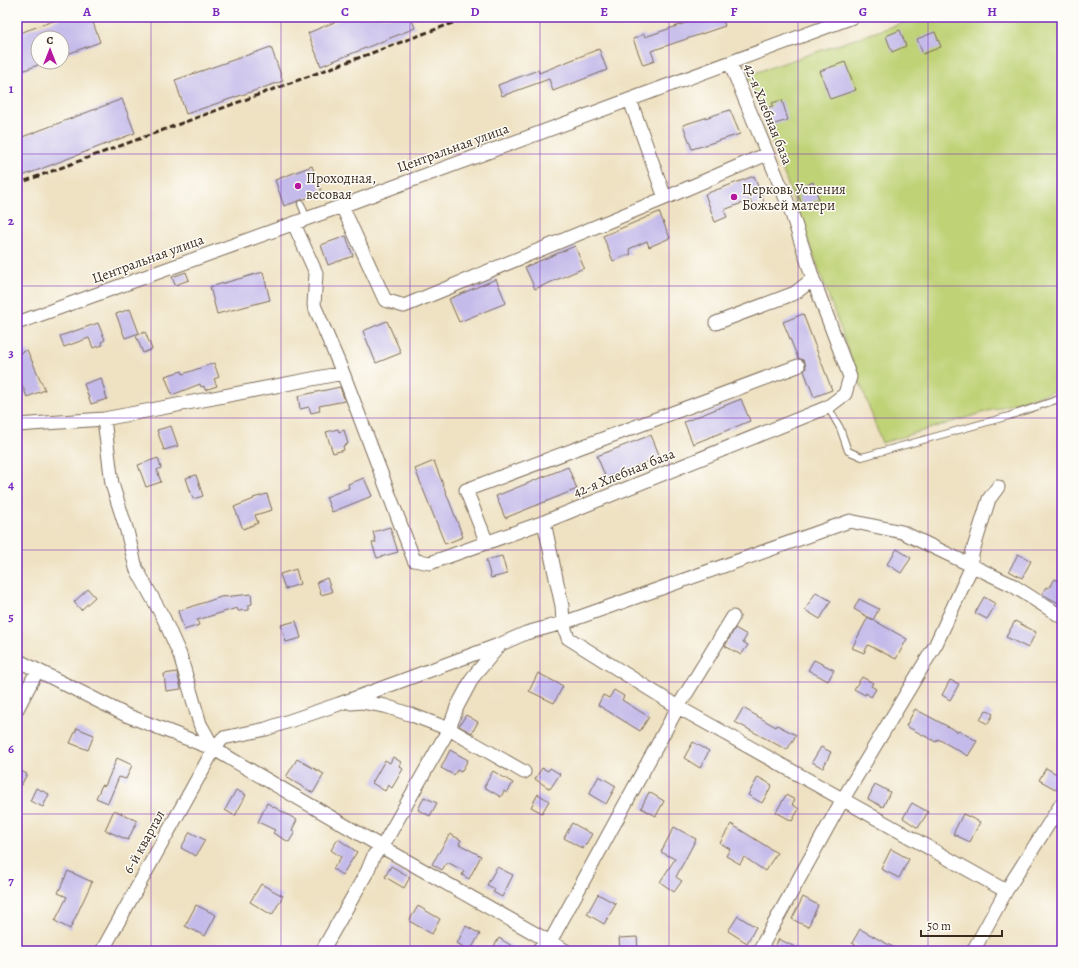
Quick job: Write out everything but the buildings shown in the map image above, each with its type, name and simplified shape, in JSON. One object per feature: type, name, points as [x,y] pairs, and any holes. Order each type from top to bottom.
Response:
[{"type":"street","name":"Центральная улица","points":[[17,323],[342,206],[853,17]]},
{"type":"street","name":"42-я Хлебная база","points":[[300,221],[316,273],[314,305],[343,372],[414,560],[430,563],[487,543],[544,522],[828,407],[845,394],[850,377],[813,279],[791,211],[730,63]]},
{"type":"street","points":[[630,100],[665,198]]},
{"type":"street","points":[[342,206],[385,300],[404,306],[767,154]]},
{"type":"street","points":[[716,323],[795,293],[813,279]]},
{"type":"street","points":[[487,543],[466,490],[798,366]]},
{"type":"street","points":[[17,425],[104,419],[343,372]]},
{"type":"street","points":[[104,419],[112,484],[127,531],[136,568],[164,619],[180,655],[200,724],[214,749]]},
{"type":"street","points":[[759,951],[842,799],[936,644],[972,566],[972,554],[989,499],[998,487]]},
{"type":"street","points":[[214,749],[223,738],[266,729],[339,704],[526,633],[563,623],[850,521],[902,532],[1012,586],[1062,617]]},
{"type":"street","points":[[544,522],[562,606],[563,623],[568,638],[678,707],[1006,891]]},
{"type":"street","points":[[538,951],[550,942],[678,707],[733,617]]},
{"type":"street","points":[[322,951],[367,872],[374,855],[382,847],[449,729],[457,707],[474,677],[500,644]]},
{"type":"street","points":[[17,660],[126,715],[214,749],[382,847],[566,951]]},
{"type":"street","points":[[17,709],[37,671]]},
{"type":"street","points":[[339,704],[362,702],[385,706],[412,715],[449,729],[524,772]]},
{"type":"street","name":"6-й квартал","points":[[102,951],[214,749]]},
{"type":"street","points":[[973,951],[1006,891],[1062,803]]},
{"type":"lane","points":[[300,221],[301,204]]},
{"type":"lane","points":[[828,407],[840,428],[848,451],[862,457],[1009,416],[1062,398]]},
{"type":"green space","points":[[920,17],[1062,17],[1062,389],[882,443],[748,75]]},
{"type":"railway","points":[[17,184],[469,17]]},
{"type":"place","name":"Проходная, весовая","points":[[298,186]]},
{"type":"place","name":"Церковь Успения Божьей матери","points":[[734,197]]}]
